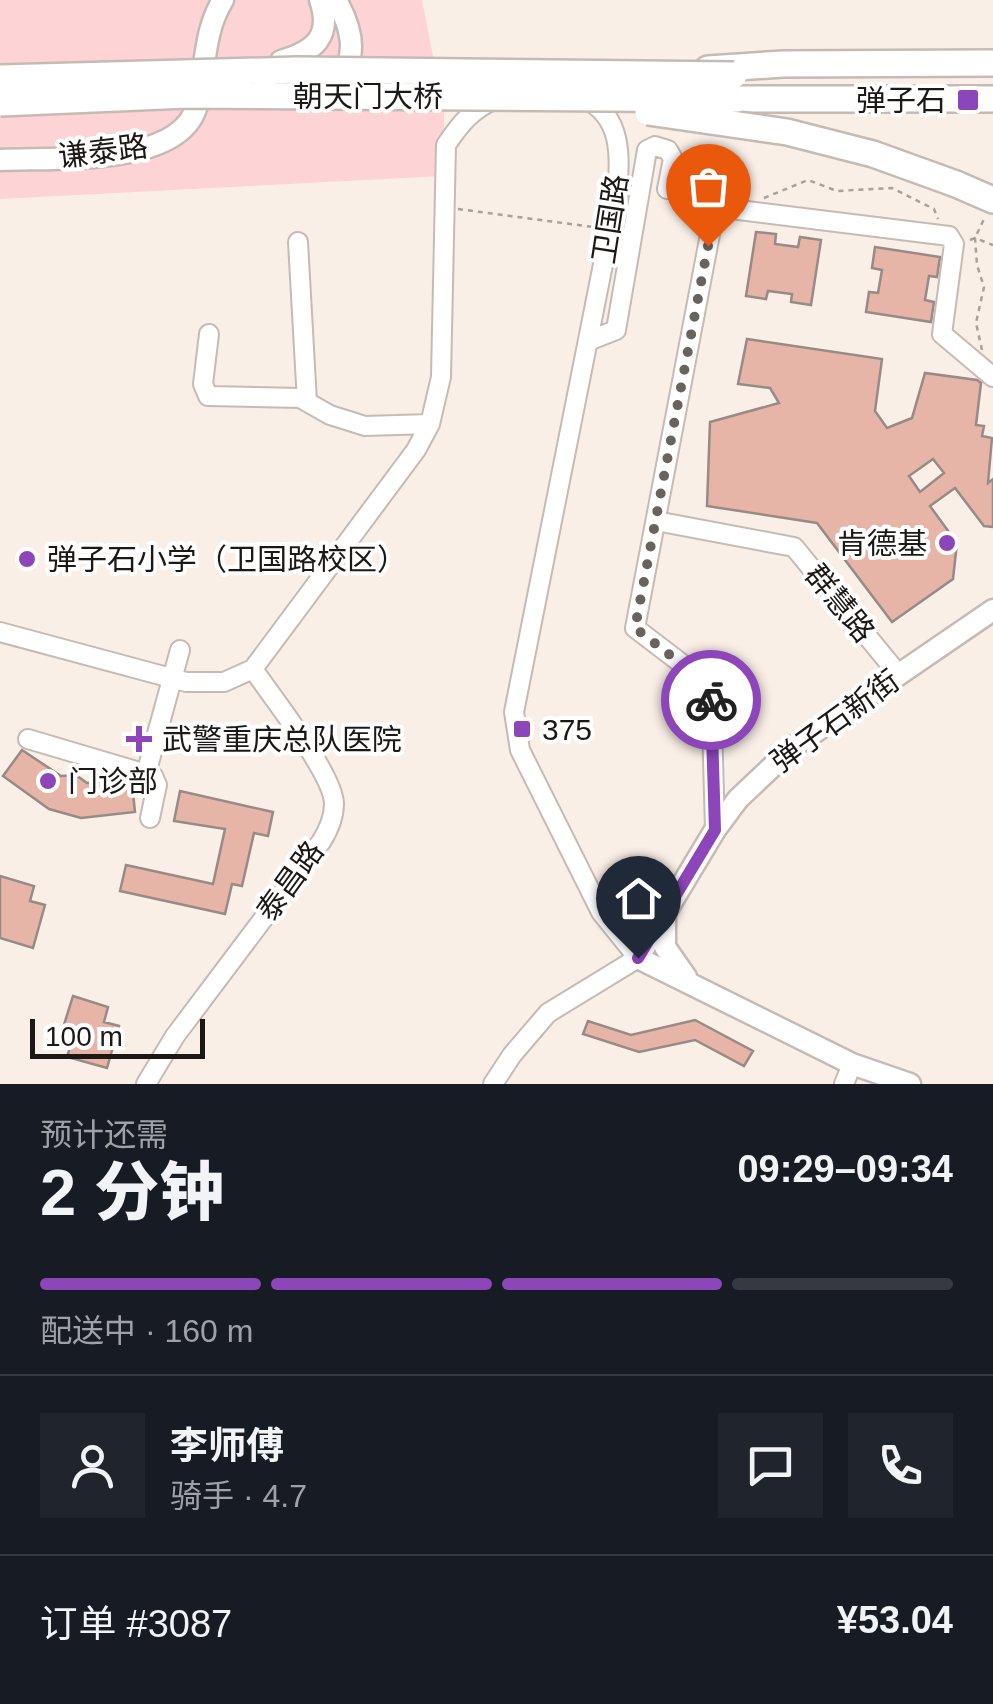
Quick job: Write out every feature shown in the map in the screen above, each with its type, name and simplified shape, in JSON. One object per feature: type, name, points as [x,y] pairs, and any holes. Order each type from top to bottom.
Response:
[{"type":"highway","points":[[736,80],[993,63]]},
{"type":"highway","name":"朝天门大桥","points":[[0,78],[297,70],[654,75],[736,80]]},
{"type":"highway","points":[[736,80],[993,75]]},
{"type":"highway","points":[[736,80],[993,100]]},
{"type":"highway","name":"朝天门大桥","points":[[0,103],[187,95],[529,96],[736,80]]},
{"type":"highway","points":[[529,96],[787,132],[873,154],[956,184],[990,206]]},
{"type":"main road","name":"谦泰路","points":[[0,160],[143,151],[176,137],[196,109],[209,30],[222,0]]},
{"type":"main road","points":[[281,61],[304,54],[319,39],[324,16],[320,0]]},
{"type":"main road","points":[[290,100],[320,92],[344,73],[352,44],[336,0]]},
{"type":"main road","name":"弹子石新街","points":[[638,958],[715,830],[738,800],[793,747],[993,610]]},
{"type":"main road","points":[[666,912],[665,947],[676,967],[694,986]]},
{"type":"main road","points":[[638,958],[848,1074],[910,1084]]},
{"type":"street","name":"卫国路","points":[[253,669],[416,450],[430,424],[441,377],[446,145],[460,123],[507,94],[556,93],[589,100],[608,116],[618,141],[620,165],[514,712],[515,732],[520,750],[601,912],[638,958]]},
{"type":"street","points":[[588,342],[616,330],[647,150],[655,146],[668,150],[673,159],[667,189]]},
{"type":"street","points":[[715,830],[710,686],[635,628],[724,162]]},
{"type":"street","points":[[715,207],[949,239],[942,334],[990,375]]},
{"type":"street","points":[[298,242],[306,402]]},
{"type":"street","points":[[209,334],[203,384],[208,396],[300,398],[330,415],[365,426],[430,424]]},
{"type":"street","name":"群慧路","points":[[656,521],[794,547],[899,675]]},
{"type":"street","points":[[0,632],[206,684],[224,682],[253,669]]},
{"type":"street","points":[[146,774],[180,650]]},
{"type":"street","name":"泰昌路","points":[[146,1084],[175,1036],[321,842],[332,818],[334,805],[328,780],[253,669]]},
{"type":"street","points":[[28,739],[153,776],[157,785],[150,818]]},
{"type":"street","points":[[493,1084],[548,1013],[638,958]]},
{"type":"path","points":[[738,210],[808,180],[837,192],[892,188],[934,209],[949,239],[975,238],[993,245]]},
{"type":"path","points":[[667,189],[715,207]]},
{"type":"path","points":[[990,206],[975,238],[984,287],[976,323],[990,375]]},
{"type":"path","points":[[469,210],[610,230]]},
{"type":"shaded area","points":[[0,0],[422,0],[444,112],[443,176],[0,199]]},
{"type":"building","points":[[756,232],[776,234],[775,244],[798,247],[800,237],[821,240],[811,305],[791,302],[792,294],[768,291],[766,299],[746,296]]},
{"type":"building","points":[[875,247],[940,257],[937,277],[929,276],[925,300],[934,302],[931,322],[866,312],[869,292],[878,293],[882,270],[872,268]]},
{"type":"building","points":[[747,339],[882,359],[875,411],[887,428],[912,418],[925,373],[977,380],[981,383],[976,425],[984,426],[982,436],[992,438],[988,483],[993,479],[993,527],[984,526],[955,488],[930,506],[957,543],[953,579],[892,622],[817,523],[707,506],[710,422],[779,403],[770,388],[738,384]],"holes":[[[933,459],[944,473],[920,492],[909,476]]]},
{"type":"building","name":"门诊部","points":[[22,750],[61,776],[76,775],[87,783],[132,783],[135,812],[81,818],[49,809],[3,776]]},
{"type":"building","points":[[180,791],[273,812],[268,836],[254,833],[242,886],[232,884],[225,914],[120,891],[126,865],[213,884],[225,829],[174,821]]},
{"type":"building","points":[[0,876],[34,886],[30,901],[45,905],[33,948],[0,938]]},
{"type":"building","points":[[73,996],[108,1007],[104,1022],[119,1026],[107,1068],[67,1057],[74,1034],[62,1031]]},
{"type":"building","points":[[695,1020],[753,1051],[744,1066],[695,1040],[639,1052],[583,1034],[588,1021],[631,1035]]},
{"type":"railway","points":[[0,100],[177,91]]},
{"type":"way so far","points":[[708,246],[635,628],[710,686],[711,700]]},
{"type":"place","name":"弹子石","points":[[968,100]]},
{"type":"place","name":"肯德基","points":[[947,543]]},
{"type":"place","name":"弹子石小学（卫国路校区）","points":[[27,559]]},
{"type":"place","name":"375","points":[[522,729]]},
{"type":"place","name":"武警重庆总队医院","points":[[139,739]]},
{"type":"place","name":"门诊部","points":[[48,781]]},
{"type":"route","points":[[638,958],[715,830],[711,700]]}]
